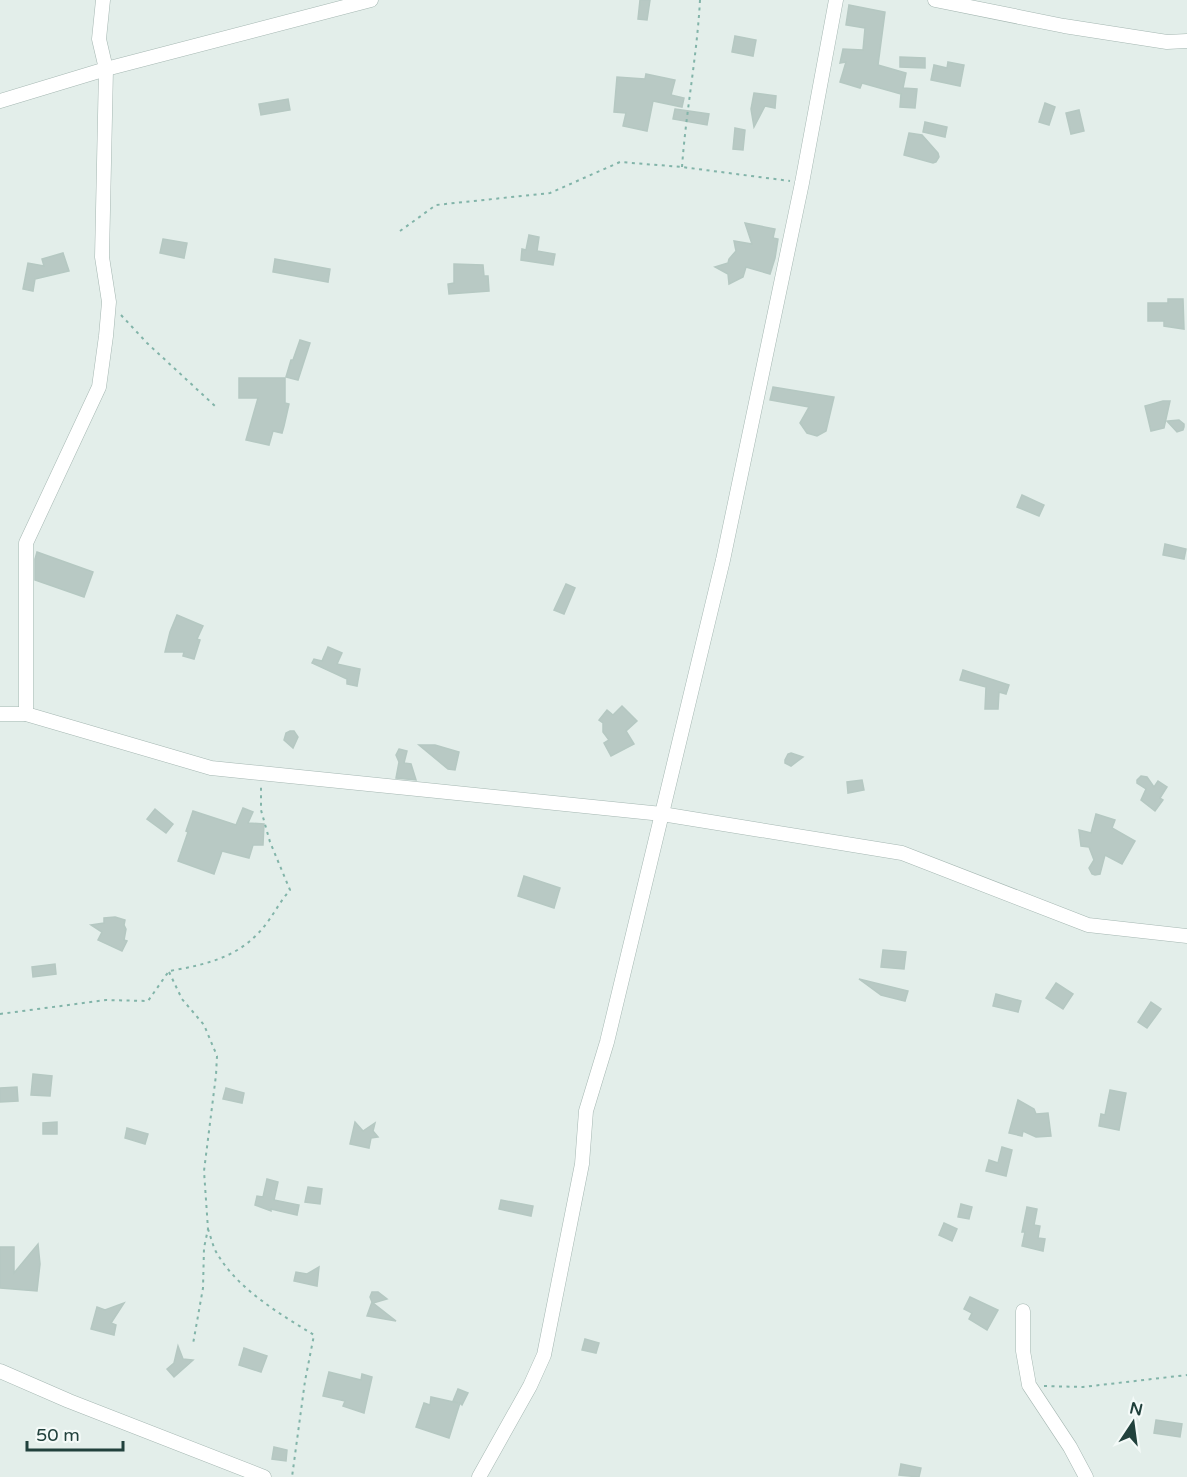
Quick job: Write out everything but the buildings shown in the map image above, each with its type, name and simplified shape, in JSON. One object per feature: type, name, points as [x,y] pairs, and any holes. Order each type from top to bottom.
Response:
[{"type":"street","points":[[26,714],[26,543],[99,387],[109,302],[102,257],[106,69],[99,39],[103,0]]},
{"type":"street","points":[[0,101],[106,69],[371,0]]},
{"type":"street","points":[[479,1477],[530,1386],[544,1355],[580,1176],[586,1111],[607,1042],[723,560],[802,183],[836,0]]},
{"type":"street","points":[[935,0],[1064,26],[1167,42],[1187,41]]},
{"type":"street","points":[[0,714],[26,714],[211,768],[662,814],[902,853],[1088,925],[1187,936]]},
{"type":"street","points":[[1023,1311],[1023,1351],[1029,1385],[1070,1447],[1086,1477]]},
{"type":"street","points":[[0,1371],[69,1401],[264,1477]]},
{"type":"path","points":[[682,167],[691,79],[696,55],[700,0]]},
{"type":"path","points":[[400,231],[436,204],[550,192],[620,162],[682,167],[802,183]]},
{"type":"path","points":[[109,302],[147,343],[215,406]]},
{"type":"path","points":[[0,1014],[106,1000],[148,1001],[169,971],[206,965],[241,950],[268,922],[290,890],[270,842],[261,810],[261,773]]},
{"type":"path","points":[[169,971],[182,999],[204,1024],[217,1056],[204,1171],[208,1229],[217,1255],[240,1282],[287,1318],[314,1335],[305,1381],[292,1477]]},
{"type":"path","points":[[193,1344],[203,1288],[204,1248],[208,1229]]},
{"type":"path","points":[[1029,1385],[1083,1387],[1187,1375]]}]
